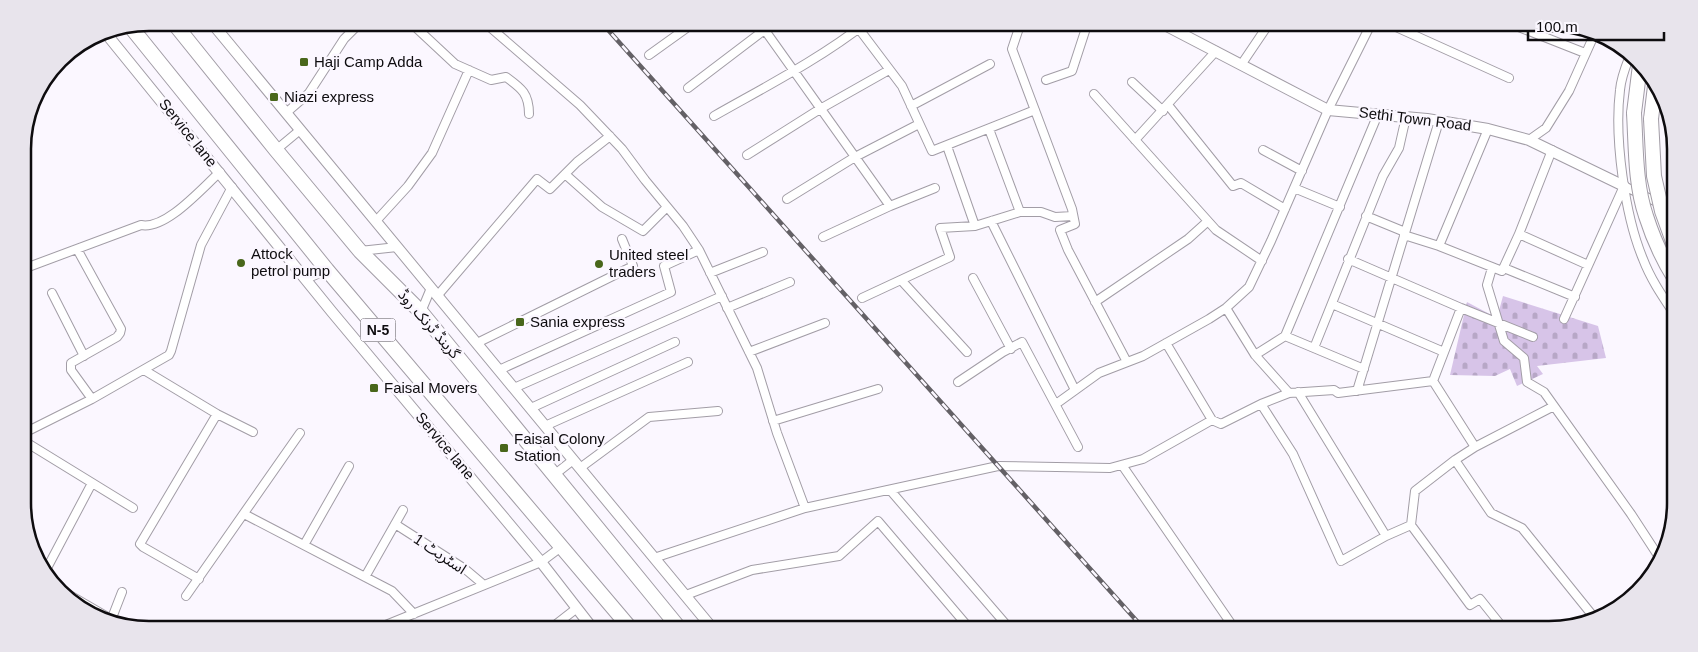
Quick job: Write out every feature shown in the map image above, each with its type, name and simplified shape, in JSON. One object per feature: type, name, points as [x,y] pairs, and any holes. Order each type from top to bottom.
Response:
[{"type":"highway","name":"گرینڈ ٹرنک روڈ","points":[[180,31],[360,251],[421,312],[673,621]]},
{"type":"highway","name":"N-5","points":[[135,32],[328,270],[623,621]]},
{"type":"highway","points":[[1639,74],[1634,113],[1638,176],[1645,215],[1667,266]]},
{"type":"highway","points":[[1654,96],[1651,119],[1654,176],[1667,225]]},
{"type":"street","points":[[218,31],[706,621]]},
{"type":"street","points":[[286,113],[309,93],[344,39],[352,31]]},
{"type":"street","points":[[420,31],[455,64],[491,80],[506,77],[522,89],[529,103],[529,114]]},
{"type":"street","points":[[494,31],[580,105],[610,136],[683,226],[710,272],[757,368],[805,508]]},
{"type":"street","points":[[649,56],[683,31]]},
{"type":"street","points":[[688,88],[763,31]]},
{"type":"street","points":[[765,31],[890,206]]},
{"type":"street","points":[[714,116],[793,71],[856,31]]},
{"type":"street","points":[[860,31],[902,86],[932,152],[1035,110]]},
{"type":"street","points":[[1018,31],[1012,49],[1075,224],[1060,230],[1068,250],[1127,362]]},
{"type":"street","points":[[1046,80],[1072,71],[1085,31]]},
{"type":"street","name":"Sethi Town Road","points":[[1177,31],[1328,110],[1439,120],[1488,128],[1529,140],[1552,150],[1667,207]]},
{"type":"street","points":[[1241,65],[1264,31]]},
{"type":"street","points":[[1056,404],[1099,373],[1166,343],[1226,308],[1249,287],[1328,110],[1368,31]]},
{"type":"street","points":[[1405,31],[1509,78]]},
{"type":"street","points":[[1529,31],[1585,53]]},
{"type":"street","name":"Service lane","points":[[110,38],[306,279],[541,562],[587,621]]},
{"type":"street","points":[[1529,140],[1546,128],[1569,91],[1592,40]]},
{"type":"street","points":[[1135,140],[1216,51]]},
{"type":"street","points":[[1628,62],[1620,90],[1619,142],[1624,186],[1634,235],[1655,286],[1667,304]]},
{"type":"street","points":[[911,106],[990,64]]},
{"type":"street","points":[[376,221],[408,186],[432,153],[469,70]]},
{"type":"street","points":[[747,155],[820,109],[889,70]]},
{"type":"street","points":[[1132,82],[1165,108],[1233,186],[1241,183],[1285,208]]},
{"type":"street","points":[[1094,94],[1216,230],[1262,261]]},
{"type":"street","points":[[1254,355],[1285,336],[1378,114]]},
{"type":"street","points":[[1314,348],[1348,259],[1383,176],[1399,148],[1406,117]]},
{"type":"street","points":[[1357,391],[1439,120]]},
{"type":"street","points":[[787,199],[855,157],[918,124]]},
{"type":"street","points":[[1439,246],[1488,128]]},
{"type":"street","points":[[989,129],[1020,212]]},
{"type":"street","points":[[276,150],[300,130]]},
{"type":"street","points":[[421,312],[435,291],[538,179],[550,189],[577,162],[610,136]]},
{"type":"street","points":[[947,146],[974,226]]},
{"type":"street","points":[[1263,150],[1302,171]]},
{"type":"street","points":[[1366,216],[1404,233],[1502,271],[1520,234],[1552,150]]},
{"type":"street","points":[[32,266],[141,225],[159,224],[182,207],[220,172]]},
{"type":"street","points":[[565,174],[602,207],[643,231],[667,207]]},
{"type":"street","points":[[1564,320],[1624,186]]},
{"type":"street","points":[[31,429],[92,399],[169,355],[201,245],[232,187]]},
{"type":"street","points":[[823,237],[890,206],[935,188]]},
{"type":"street","points":[[1294,188],[1340,206]]},
{"type":"street","points":[[862,298],[950,257],[940,228],[974,226],[1020,212],[1041,212],[1055,217],[1073,216]]},
{"type":"street","points":[[991,220],[1075,390]]},
{"type":"street","points":[[1095,302],[1188,239],[1208,221]]},
{"type":"street","points":[[1520,234],[1588,265]]},
{"type":"street","points":[[476,343],[633,266],[622,238]]},
{"type":"street","points":[[360,251],[397,247]]},
{"type":"street","points":[[77,249],[121,329],[117,337],[71,363],[71,370],[92,399]]},
{"type":"street","points":[[500,370],[672,292],[664,266],[698,250]]},
{"type":"street","points":[[710,272],[763,252]]},
{"type":"street","points":[[1348,259],[1533,337]]},
{"type":"street","points":[[1492,268],[1487,284],[1504,341],[1524,358],[1527,382],[1544,392],[1656,552]]},
{"type":"street","points":[[1504,268],[1575,297]]},
{"type":"street","points":[[306,279],[328,270]]},
{"type":"street","points":[[973,278],[1011,349]]},
{"type":"street","points":[[902,280],[967,352]]},
{"type":"street","points":[[727,308],[790,282]]},
{"type":"street","points":[[52,294],[84,356]]},
{"type":"street","points":[[514,388],[722,296]]},
{"type":"street","points":[[1332,304],[1444,352]]},
{"type":"street","points":[[1226,308],[1254,355],[1290,393]]},
{"type":"street","points":[[1433,381],[1461,308]]},
{"type":"street","points":[[749,352],[824,323]]},
{"type":"street","points":[[1285,336],[1364,369]]},
{"type":"street","points":[[531,408],[675,342]]},
{"type":"street","points":[[958,382],[1003,352],[1022,342],[1078,447]]},
{"type":"street","points":[[1166,343],[1212,420],[1221,424],[1261,404],[1290,393],[1334,390],[1338,393],[1433,381]]},
{"type":"street","points":[[545,426],[688,362]]},
{"type":"street","points":[[144,370],[217,414],[253,432]]},
{"type":"street","points":[[1433,381],[1475,447]]},
{"type":"street","points":[[774,421],[878,389]]},
{"type":"street","points":[[1298,392],[1386,536]]},
{"type":"street","points":[[1261,404],[1293,454],[1341,560],[1411,524]]},
{"type":"street","points":[[1497,620],[1480,599],[1470,605],[1411,524],[1415,491],[1475,447],[1554,406]]},
{"type":"street","points":[[580,468],[649,417],[718,411]]},
{"type":"street","points":[[199,579],[143,548],[140,544],[217,414]]},
{"type":"street","points":[[654,558],[805,508],[998,466],[1110,468],[1143,459],[1212,420]]},
{"type":"street","points":[[186,596],[300,433]]},
{"type":"street","points":[[31,445],[133,508]]},
{"type":"street","points":[[554,475],[573,460]]},
{"type":"street","points":[[1455,460],[1491,513],[1522,528],[1591,613]]},
{"type":"street","points":[[1122,465],[1228,620]]},
{"type":"street","points":[[304,545],[349,466]]},
{"type":"street","points":[[49,565],[92,482]]},
{"type":"street","points":[[890,490],[1003,620]]},
{"type":"street","points":[[365,577],[403,510]]},
{"type":"street","points":[[244,514],[392,592],[414,614]]},
{"type":"street","points":[[686,595],[752,570],[839,556],[878,521],[963,620]]},
{"type":"street","name":"اسٹریٹ 1","points":[[394,524],[466,569],[484,586]]},
{"type":"street","points":[[398,621],[541,562],[561,547]]},
{"type":"street","points":[[113,615],[122,592]]},
{"type":"street","points":[[561,621],[577,608]]},
{"type":"green space","points":[[1503,296],[1598,326],[1606,358],[1537,366],[1543,374],[1517,386],[1510,369],[1495,376],[1450,375],[1467,302],[1497,318]]},
{"type":"railway","points":[[609,31],[1136,620]]},
{"type":"place","name":"Haji Camp Adda","points":[[304,62]]},
{"type":"place","name":"Niazi express","points":[[274,97]]},
{"type":"place","name":"Attock petrol pump","points":[[241,263]]},
{"type":"place","name":"United steel traders","points":[[599,264]]},
{"type":"place","name":"Sania express","points":[[520,322]]},
{"type":"place","name":"Faisal Movers","points":[[374,388]]},
{"type":"place","name":"Faisal Colony Station","points":[[504,448]]}]
